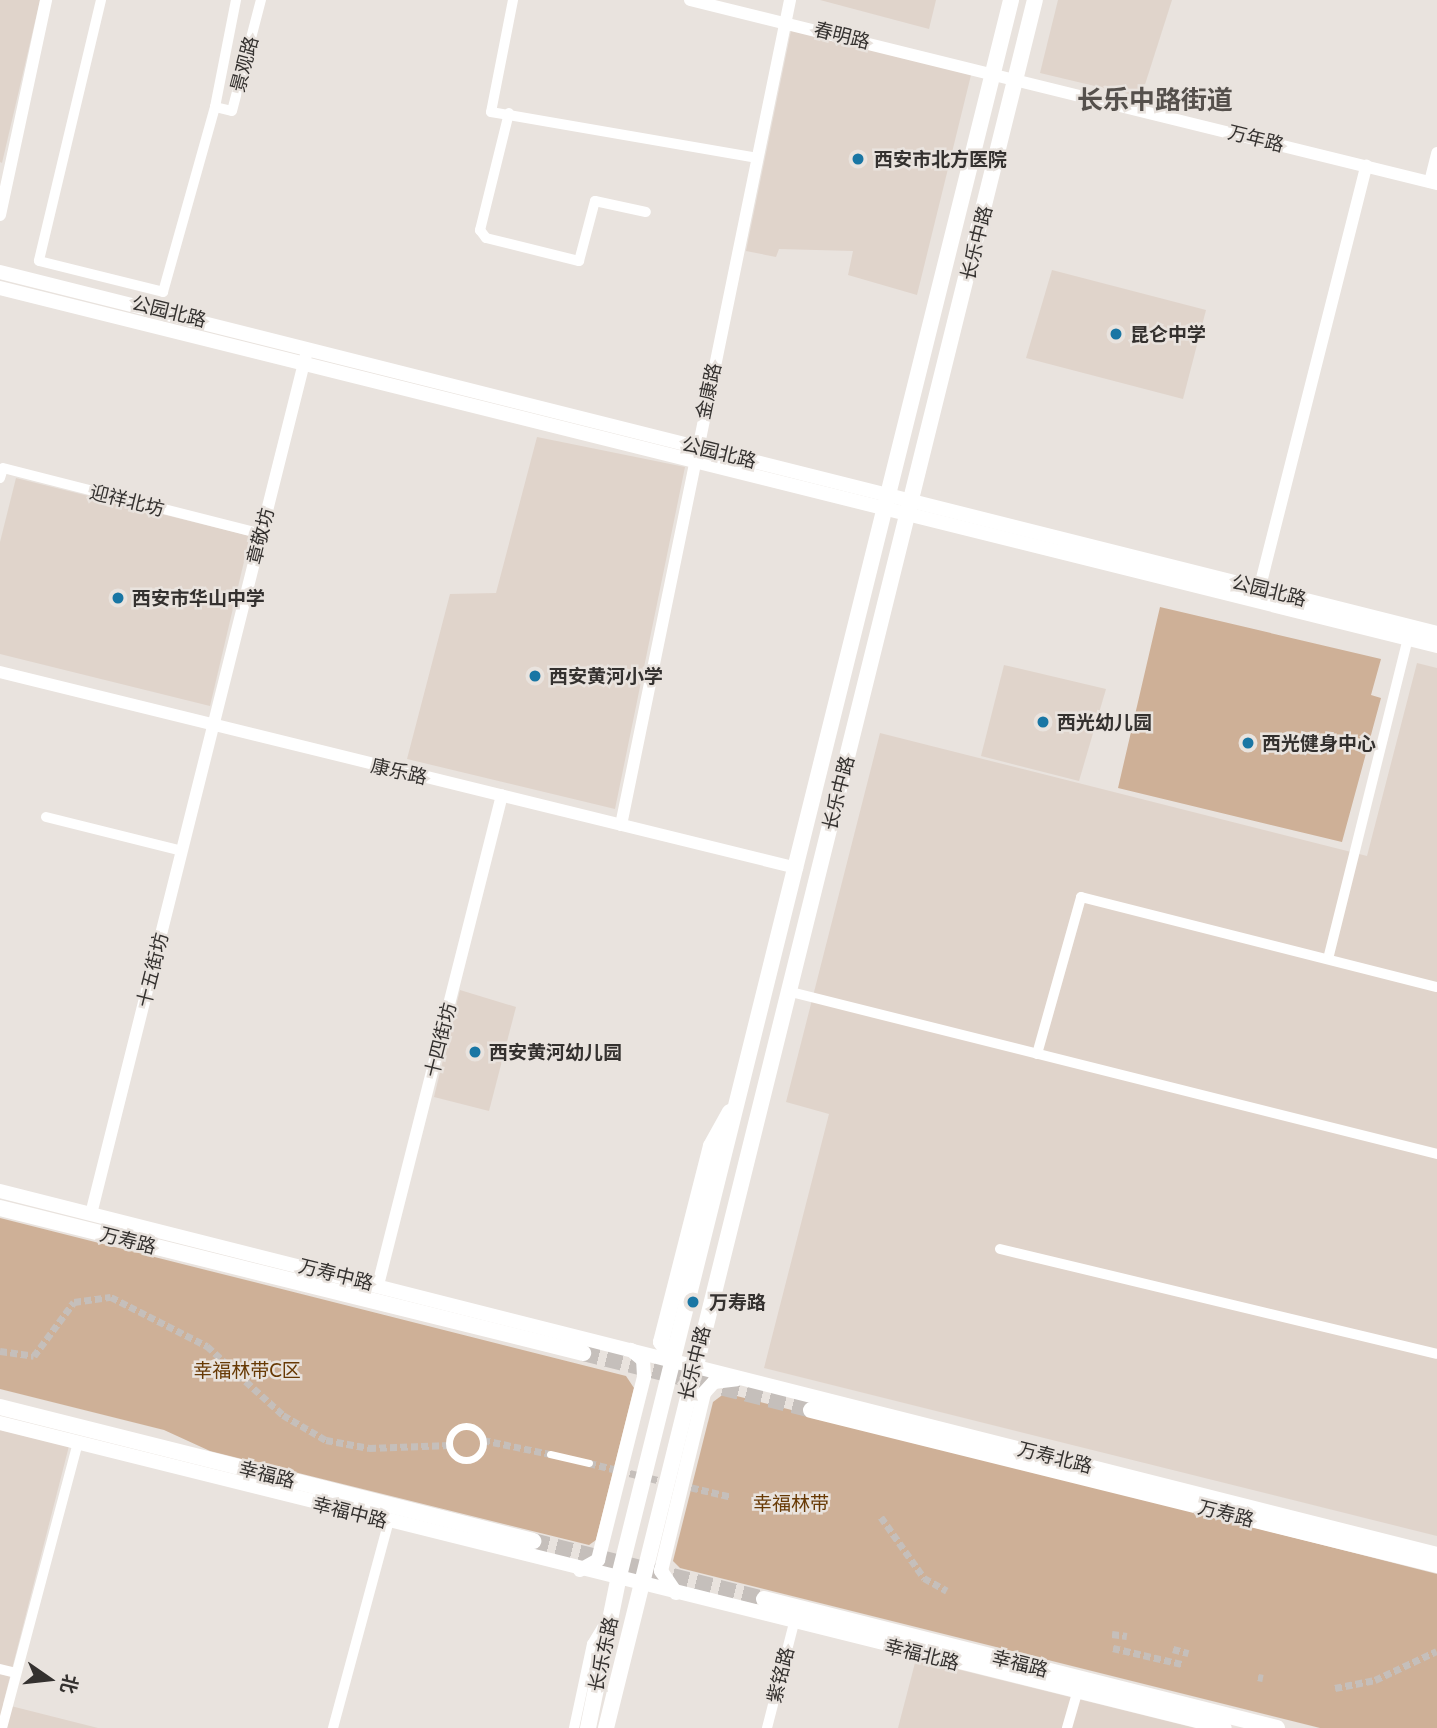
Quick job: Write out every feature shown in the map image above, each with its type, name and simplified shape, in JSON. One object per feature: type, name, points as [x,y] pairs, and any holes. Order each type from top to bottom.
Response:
[{"type":"main road","name":"长乐中路","points":[[618,1580],[889,504],[1010,0]]},
{"type":"main road","name":"长乐中路","points":[[639,1585],[1035,0]]},
{"type":"main road","name":"公园北路","points":[[0,272],[308,345],[889,504],[1258,594],[1437,633]]},
{"type":"main road","name":"公园北路","points":[[0,288],[695,453]]},
{"type":"main road","name":"公园北路","points":[[1258,594],[1437,646]]},
{"type":"main road","points":[[752,1045],[773,1050]]},
{"type":"main road","name":"万寿中路","points":[[1,1199],[91,1214],[673,1359]]},
{"type":"main road","name":"万寿路","points":[[1,1199],[261,1273],[583,1353]]},
{"type":"main road","points":[[172,1234],[261,1273]]},
{"type":"main road","points":[[580,1570],[598,1560],[644,1377],[643,1360],[628,1348]]},
{"type":"main road","name":"万寿北路","points":[[673,1359],[1437,1554]]},
{"type":"main road","points":[[680,1596],[661,1571],[704,1393],[714,1382],[752,1379]]},
{"type":"main road","name":"幸福路","points":[[0,1407],[533,1541]]},
{"type":"main road","name":"万寿路","points":[[811,1410],[1437,1565]]},
{"type":"main road","name":"幸福中路","points":[[0,1423],[618,1580]]},
{"type":"main road","name":"幸福北路","points":[[618,1580],[1225,1728]]},
{"type":"main road","name":"长乐东路","points":[[588,1728],[618,1580]]},
{"type":"main road","name":"长乐东路","points":[[606,1728],[639,1585]]},
{"type":"main road","name":"幸福路","points":[[764,1599],[1277,1728]]},
{"type":"street","points":[[0,215],[4,175],[46,0]]},
{"type":"street","points":[[101,0],[38,261],[163,292],[215,107],[236,0]]},
{"type":"street","name":"景观路","points":[[215,107],[232,111],[261,0]]},
{"type":"street","points":[[513,0],[491,112],[756,158]]},
{"type":"street","name":"春明路","points":[[690,0],[993,71]]},
{"type":"street","name":"金康路","points":[[621,825],[695,453],[790,0]]},
{"type":"street","name":"万年路","points":[[993,71],[1433,183]]},
{"type":"street","points":[[509,113],[480,230],[486,238],[579,261],[595,201],[646,212]]},
{"type":"street","points":[[1433,183],[1437,153]]},
{"type":"street","points":[[1258,594],[1366,166]]},
{"type":"street","name":"章敬坊","points":[[213,726],[308,345]]},
{"type":"street","name":"迎祥北坊","points":[[0,478],[3,468],[261,534]]},
{"type":"street","points":[[1328,960],[1408,639]]},
{"type":"street","name":"康乐路","points":[[0,673],[797,868]]},
{"type":"street","name":"十五街坊","points":[[91,1214],[213,726]]},
{"type":"street","name":"十四街坊","points":[[378,1284],[502,795]]},
{"type":"street","points":[[46,817],[181,851]]},
{"type":"street","points":[[1037,1054],[1081,897],[1437,987]]},
{"type":"street","points":[[787,991],[1437,1154]]},
{"type":"street","points":[[1000,1249],[1437,1354]]},
{"type":"street","points":[[458,1428],[481,1436],[481,1451],[473,1459],[452,1452],[450,1441],[458,1428]]},
{"type":"street","points":[[2,1728],[78,1442]]},
{"type":"street","points":[[550,1454],[589,1463]]},
{"type":"street","points":[[332,1728],[389,1521]]},
{"type":"street","points":[[574,1728],[592,1644],[611,1611]]},
{"type":"street","name":"紫铭路","points":[[767,1728],[794,1623]]},
{"type":"street","points":[[0,1669],[16,1673]]},
{"type":"street","points":[[1067,1728],[1077,1692]]},
{"type":"shaded area","points":[[0,0],[40,0],[2,163],[0,162]]},
{"type":"shaded area","points":[[820,0],[936,0],[929,29]]},
{"type":"shaded area","points":[[1058,0],[1172,0],[1141,97],[1040,73]]},
{"type":"shaded area","name":"西安市北方医院","points":[[792,26],[972,71],[917,295],[848,275],[853,251],[779,249],[776,257],[746,251]]},
{"type":"shaded area","name":"昆仑中学","points":[[1052,270],[1206,310],[1183,399],[1026,358]]},
{"type":"shaded area","name":"西安黄河小学","points":[[537,437],[685,467],[615,809],[407,759],[450,594],[496,593]]},
{"type":"shaded area","name":"西安市华山中学","points":[[16,478],[250,536],[210,706],[0,654],[0,542]]},
{"type":"shaded area","points":[[1417,663],[1437,668],[1437,1536],[764,1368],[829,1114],[786,1102],[880,733],[1367,856]]},
{"type":"shaded area","name":"西光幼儿园","points":[[1004,665],[1106,689],[1079,781],[981,756]]},
{"type":"shaded area","name":"西安黄河幼儿园","points":[[460,990],[516,1007],[489,1111],[434,1097]]},
{"type":"shaded area","points":[[0,1429],[69,1446],[3,1704],[98,1728],[0,1728]]},
{"type":"shaded area","points":[[916,1659],[1195,1728],[898,1728]]},
{"type":"green space","name":"西光健身中心","points":[[1160,607],[1381,659],[1371,695],[1381,698],[1342,842],[1118,788]]},
{"type":"green space","name":"幸福林带C区","points":[[0,1218],[626,1376],[634,1388],[596,1540],[589,1545],[210,1451],[164,1430],[0,1389]]},
{"type":"green space","name":"幸福林带","points":[[725,1393],[1437,1574],[1437,1728],[1320,1728],[680,1568],[673,1561],[713,1402]]},
{"type":"tunnel","points":[[0,1351],[34,1356],[74,1302],[111,1297],[207,1346],[283,1415],[326,1440],[369,1448],[450,1445]]},
{"type":"tunnel","points":[[583,1353],[811,1410]]},
{"type":"tunnel","points":[[483,1440],[550,1454]]},
{"type":"tunnel","points":[[589,1463],[666,1482]]},
{"type":"tunnel","points":[[681,1485],[732,1497]]},
{"type":"tunnel","points":[[881,1517],[924,1578],[947,1591]]},
{"type":"tunnel","points":[[533,1541],[764,1599]]},
{"type":"tunnel","points":[[1112,1634],[1127,1636]]},
{"type":"tunnel","points":[[1113,1648],[1182,1664]]},
{"type":"tunnel","points":[[1173,1649],[1188,1653]]},
{"type":"tunnel","points":[[1335,1688],[1375,1680],[1437,1651]]},
{"type":"tunnel","points":[[1258,1677],[1263,1678]]},
{"type":"place","name":"西安市北方医院","points":[[858,159]]},
{"type":"place","name":"昆仑中学","points":[[1116,334]]},
{"type":"place","name":"西安市华山中学","points":[[118,598]]},
{"type":"place","name":"西安黄河小学","points":[[535,676]]},
{"type":"place","name":"西光幼儿园","points":[[1043,722]]},
{"type":"place","name":"西光健身中心","points":[[1248,743]]},
{"type":"place","name":"西安黄河幼儿园","points":[[475,1052]]},
{"type":"place","name":"万寿路","points":[[693,1302]]},
{"type":"district","name":"长乐中路街道","points":[[1155,100]]}]
